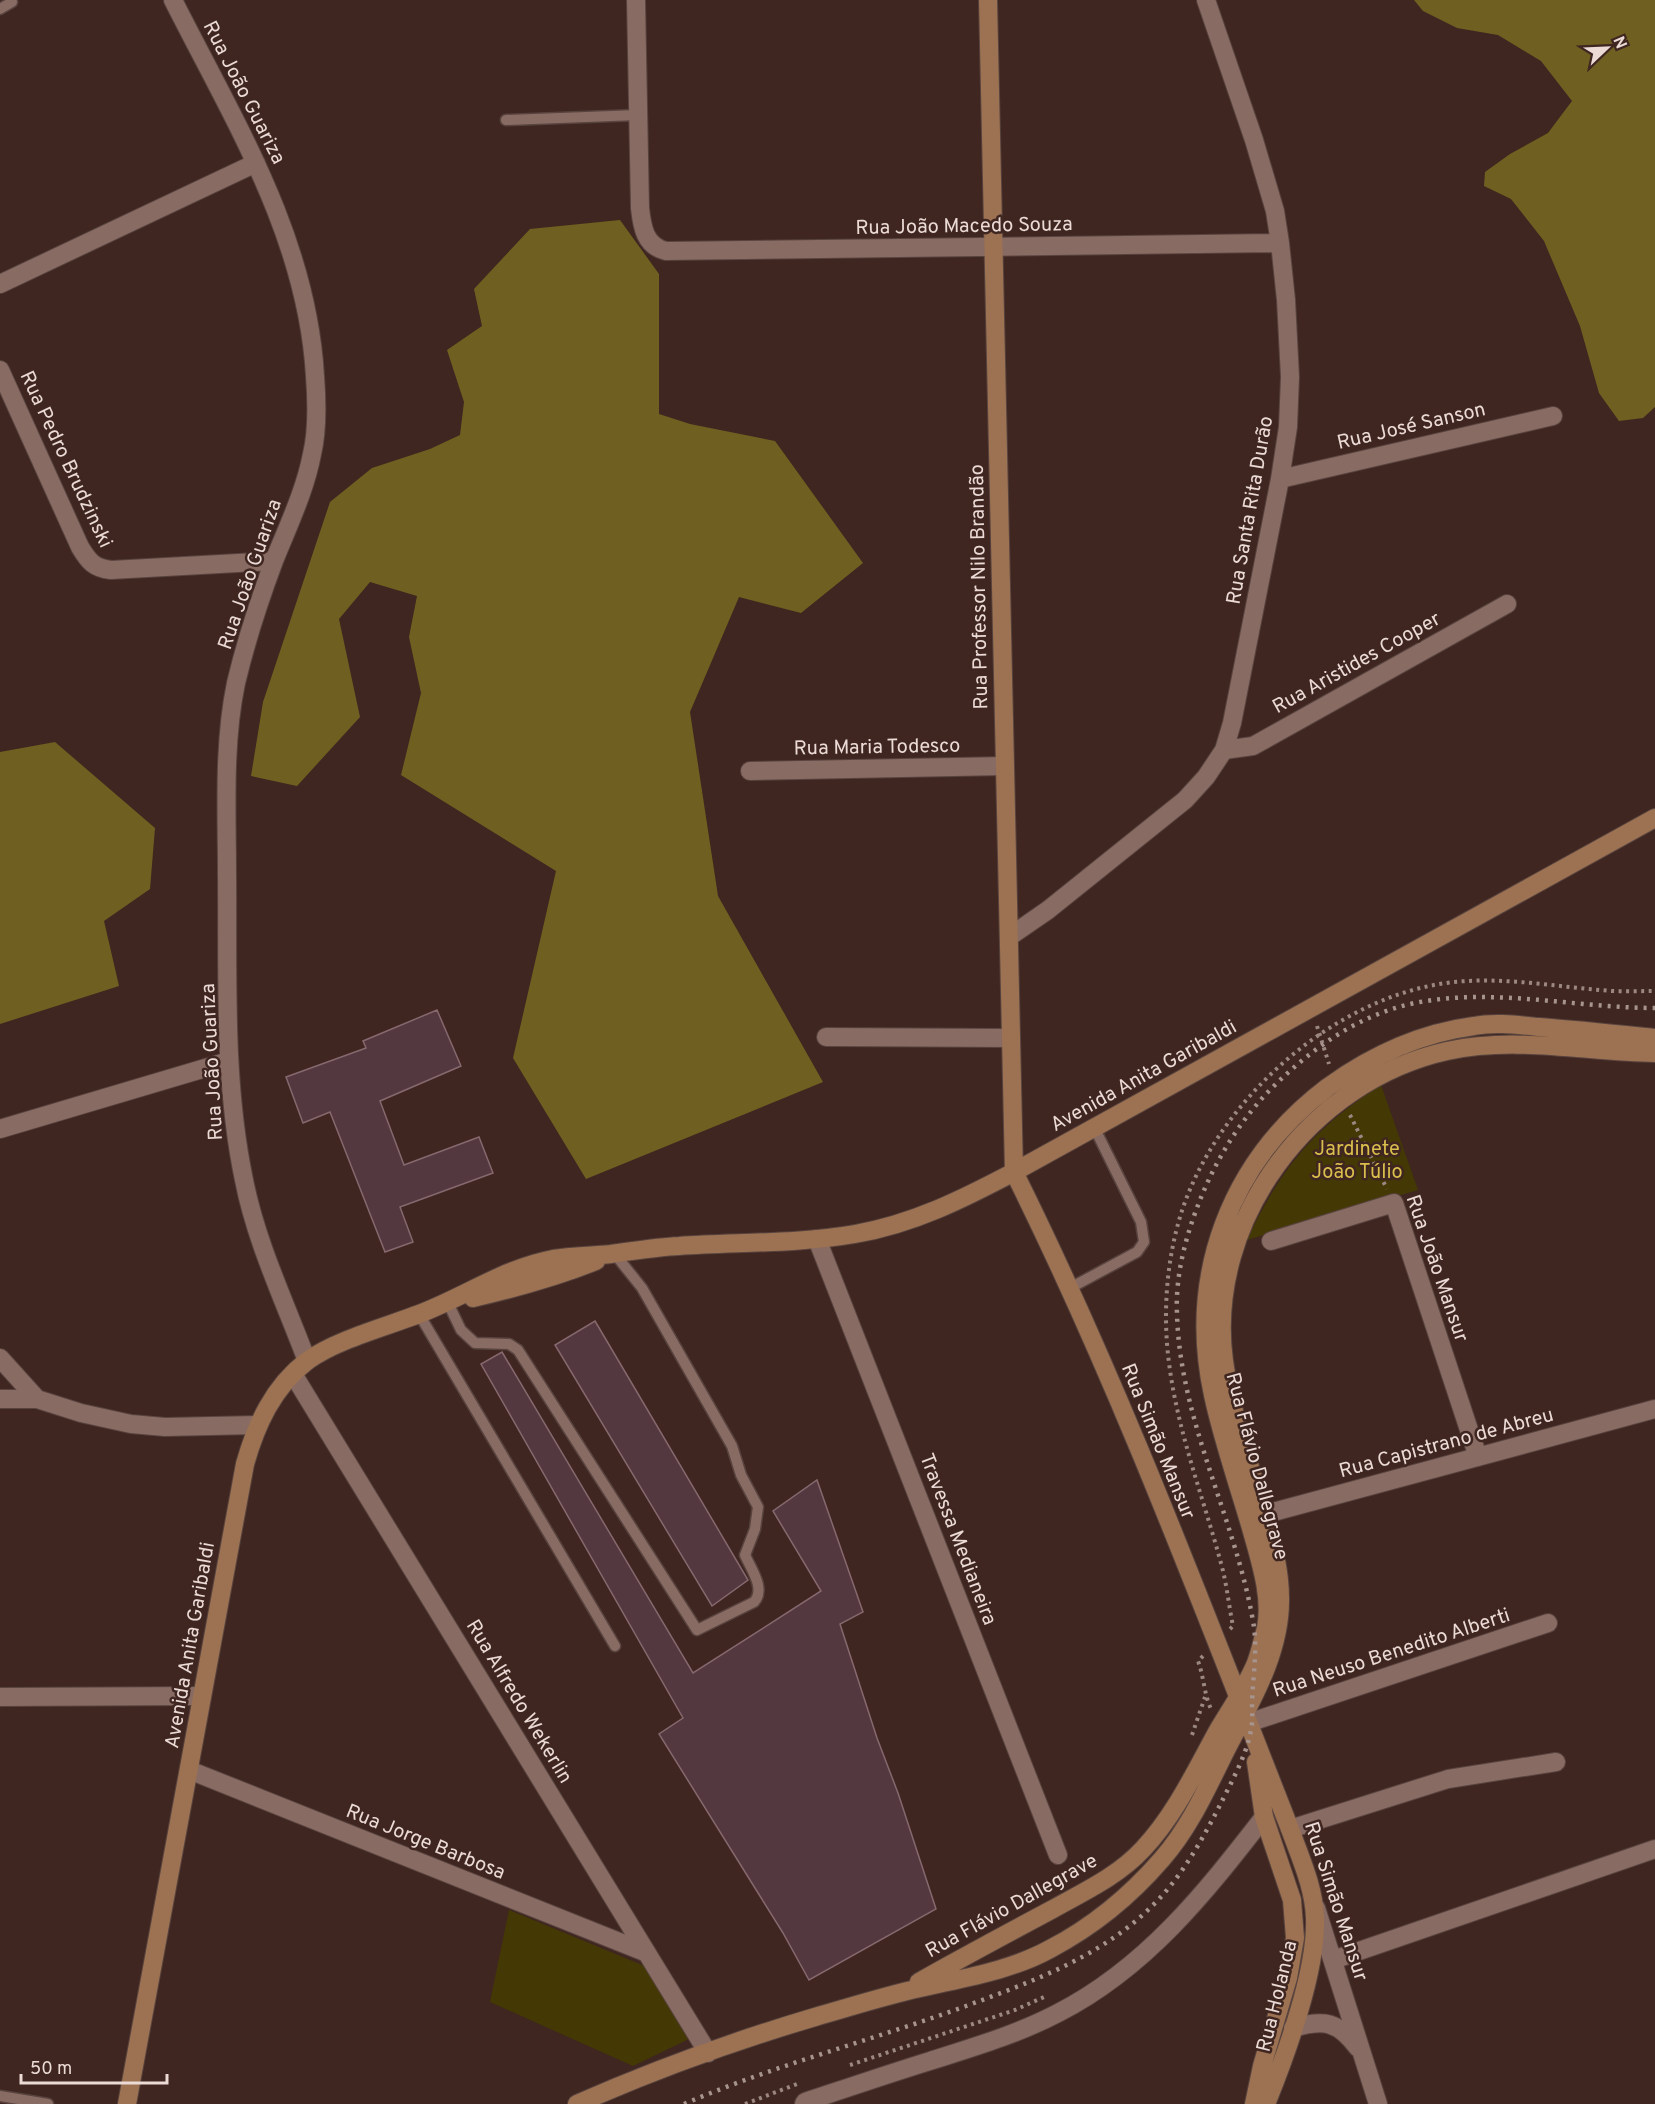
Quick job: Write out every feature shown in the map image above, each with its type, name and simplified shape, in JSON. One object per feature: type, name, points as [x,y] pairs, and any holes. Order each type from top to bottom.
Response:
[{"type":"main road","name":"Rua Professor Nilo Brandão","points":[[988,0],[1014,1172]]},
{"type":"main road","name":"Avenida Anita Garibaldi","points":[[127,2104],[240,1487],[258,1425],[274,1397],[300,1367],[338,1344],[448,1303],[510,1272],[553,1259],[676,1246],[817,1239],[887,1227],[920,1217],[961,1200],[1014,1172],[1655,818]]},
{"type":"main road","name":"Rua Flávio Dallegrave","points":[[577,2104],[708,2053],[810,2019],[1020,1962],[1049,1950],[1101,1916],[1131,1890],[1164,1857],[1191,1820],[1216,1770],[1248,1723],[1271,1655],[1279,1623],[1280,1598],[1276,1558],[1256,1516],[1213,1396],[1206,1348],[1205,1312],[1208,1280],[1218,1238],[1233,1202],[1254,1163],[1280,1129],[1308,1103],[1343,1076],[1373,1058],[1437,1033],[1476,1025],[1510,1024],[1655,1038]]},
{"type":"main road","name":"Rua Flávio Dallegrave","points":[[899,1993],[1109,1878],[1143,1849],[1173,1812],[1256,1664],[1267,1623],[1267,1596],[1256,1516],[1227,1382],[1222,1320],[1226,1284],[1244,1222],[1258,1193],[1301,1134],[1343,1100],[1385,1073],[1447,1051],[1510,1045],[1655,1053]]},
{"type":"main road","name":"Rua Simão Mansur","points":[[1014,1172],[1070,1288],[1126,1413],[1290,1829],[1312,1896]]},
{"type":"main road","name":"Rua Simão Mansur","points":[[1248,1723],[1264,1817],[1292,1900]]},
{"type":"main road","points":[[1216,1770],[1221,1764],[1237,1758],[1257,1768]]},
{"type":"main road","name":"Rua Holanda","points":[[1266,2104],[1279,2073],[1311,1960],[1315,1917],[1312,1896]]},
{"type":"main road","name":"Rua Holanda","points":[[1254,2104],[1262,2066],[1292,1959],[1295,1918],[1292,1900]]},
{"type":"street","name":"Rua João Guariza","points":[[173,0],[275,205],[298,272],[307,308],[315,375],[314,450],[306,479],[244,648],[235,691],[229,743],[227,813],[229,1061],[239,1153],[250,1208],[300,1367]]},
{"type":"street","points":[[636,0],[638,116]]},
{"type":"street","name":"Rua Santa Rita Durão","points":[[1009,937],[1048,910],[1166,817],[1206,777],[1224,750],[1232,723],[1280,478],[1290,403],[1286,311],[1275,211],[1206,0]]},
{"type":"street","name":"Rua João Macedo Souza","points":[[638,116],[640,208],[645,233],[657,249],[666,251],[1280,243]]},
{"type":"street","points":[[0,284],[256,163]]},
{"type":"street","name":"Rua Pedro Brudzinski","points":[[0,370],[80,548],[88,561],[98,568],[111,570],[274,561]]},
{"type":"street","name":"Rua José Sanson","points":[[1280,478],[1553,416]]},
{"type":"street","name":"Rua Aristides Cooper","points":[[1224,750],[1253,746],[1507,604]]},
{"type":"street","name":"Rua Maria Todesco","points":[[750,771],[1005,766]]},
{"type":"street","points":[[826,1037],[1011,1038]]},
{"type":"street","points":[[0,1129],[229,1061]]},
{"type":"street","points":[[1271,1240],[1394,1203]]},
{"type":"street","name":"Rua João Mansur","points":[[1394,1203],[1478,1456]]},
{"type":"street","name":"Travessa Medianeira","points":[[817,1239],[1058,1855]]},
{"type":"street","points":[[0,1358],[37,1398]]},
{"type":"street","name":"Rua Alfredo Wekerlin","points":[[300,1367],[708,2053]]},
{"type":"street","points":[[0,1399],[37,1398],[81,1413],[131,1424],[195,1427],[258,1425]]},
{"type":"street","name":"Rua Capistrano de Abreu","points":[[1256,1516],[1655,1409]]},
{"type":"street","name":"Rua Neuso Benedito Alberti","points":[[1248,1723],[1548,1623]]},
{"type":"street","points":[[0,1697],[202,1696]]},
{"type":"street","points":[[1290,1829],[1448,1779],[1556,1762]]},
{"type":"street","name":"Rua Jorge Barbosa","points":[[189,1770],[647,1953]]},
{"type":"street","points":[[803,2103],[994,2040],[1059,2013],[1105,1984],[1146,1952],[1180,1920],[1212,1885],[1264,1817]]},
{"type":"street","points":[[1333,1960],[1655,1849]]},
{"type":"street","name":"Rua Simão Mansur","points":[[1312,1896],[1378,2104]]},
{"type":"street","name":"Rua Simão Mansur","points":[[1293,2028],[1325,2022],[1338,2027],[1350,2037],[1362,2053]]},
{"type":"lane","points":[[0,9],[12,2]]},
{"type":"lane","points":[[507,120],[638,116]]},
{"type":"lane","points":[[1070,1288],[1137,1252],[1144,1242],[1141,1222],[1094,1127]]},
{"type":"lane","points":[[448,1303],[461,1330],[475,1343],[509,1344],[518,1350],[697,1630],[754,1602],[758,1597],[760,1590],[745,1554],[755,1529],[758,1507],[741,1475],[732,1446],[701,1391],[642,1288],[614,1253]]},
{"type":"lane","points":[[419,1314],[615,1646]]},
{"type":"lane","points":[[0,2096],[48,2104]]},
{"type":"path","points":[[1233,1626],[1222,1569],[1179,1421],[1168,1361],[1166,1304],[1178,1222],[1196,1176],[1227,1122],[1284,1062],[1320,1034],[1345,1018],[1422,988],[1454,982],[1493,981],[1655,992]]},
{"type":"path","points":[[1311,1008],[1331,1071]]},
{"type":"path","name":"Rua João Mansur","points":[[1343,1100],[1394,1203]]},
{"type":"path","points":[[1189,1746],[1205,1696],[1204,1677],[1198,1661]]},
{"type":"green space","name":"Jardinete João Túlio","points":[[1381,1085],[1418,1190],[1247,1240],[1273,1191],[1302,1152],[1337,1117]]},
{"type":"green space","points":[[509,1910],[647,1967],[689,2039],[633,2066],[490,2002]]},
{"type":"shaded area","points":[[1414,0],[1655,0],[1655,407],[1643,418],[1619,421],[1599,393],[1580,326],[1544,241],[1511,199],[1484,186],[1485,172],[1510,154],[1548,133],[1572,101],[1541,61],[1498,35],[1457,28],[1423,11]]},
{"type":"shaded area","points":[[620,220],[659,274],[659,414],[690,424],[775,441],[863,563],[801,613],[739,597],[690,712],[718,896],[823,1082],[586,1179],[513,1058],[556,871],[401,775],[421,693],[409,637],[417,596],[370,582],[339,619],[360,717],[297,786],[251,776],[263,702],[330,502],[372,468],[430,449],[460,435],[464,402],[447,350],[482,326],[474,289],[530,229]]},
{"type":"shaded area","points":[[55,742],[155,828],[150,889],[104,921],[119,986],[0,1024],[0,752]]},
{"type":"building","points":[[437,1010],[461,1066],[380,1101],[404,1165],[479,1137],[493,1173],[400,1207],[413,1242],[385,1252],[330,1112],[303,1123],[286,1077],[366,1048],[363,1041]]},
{"type":"building","points":[[595,1321],[748,1580],[712,1606],[555,1345]]},
{"type":"building","points":[[502,1352],[693,1673],[821,1591],[773,1511],[817,1480],[863,1612],[840,1624],[936,1909],[809,1980],[783,1933],[659,1734],[683,1718],[481,1364]]},
{"type":"railway","points":[[684,2104],[753,2077],[990,1997],[1063,1967],[1108,1941],[1149,1909],[1180,1873],[1205,1833],[1238,1768],[1249,1739],[1252,1723],[1255,1641],[1245,1583],[1188,1393],[1180,1354],[1177,1314],[1178,1285],[1186,1241],[1206,1185],[1229,1143],[1256,1105],[1283,1077],[1318,1048],[1356,1024],[1398,1007],[1449,998],[1479,997],[1655,1008]]}]
